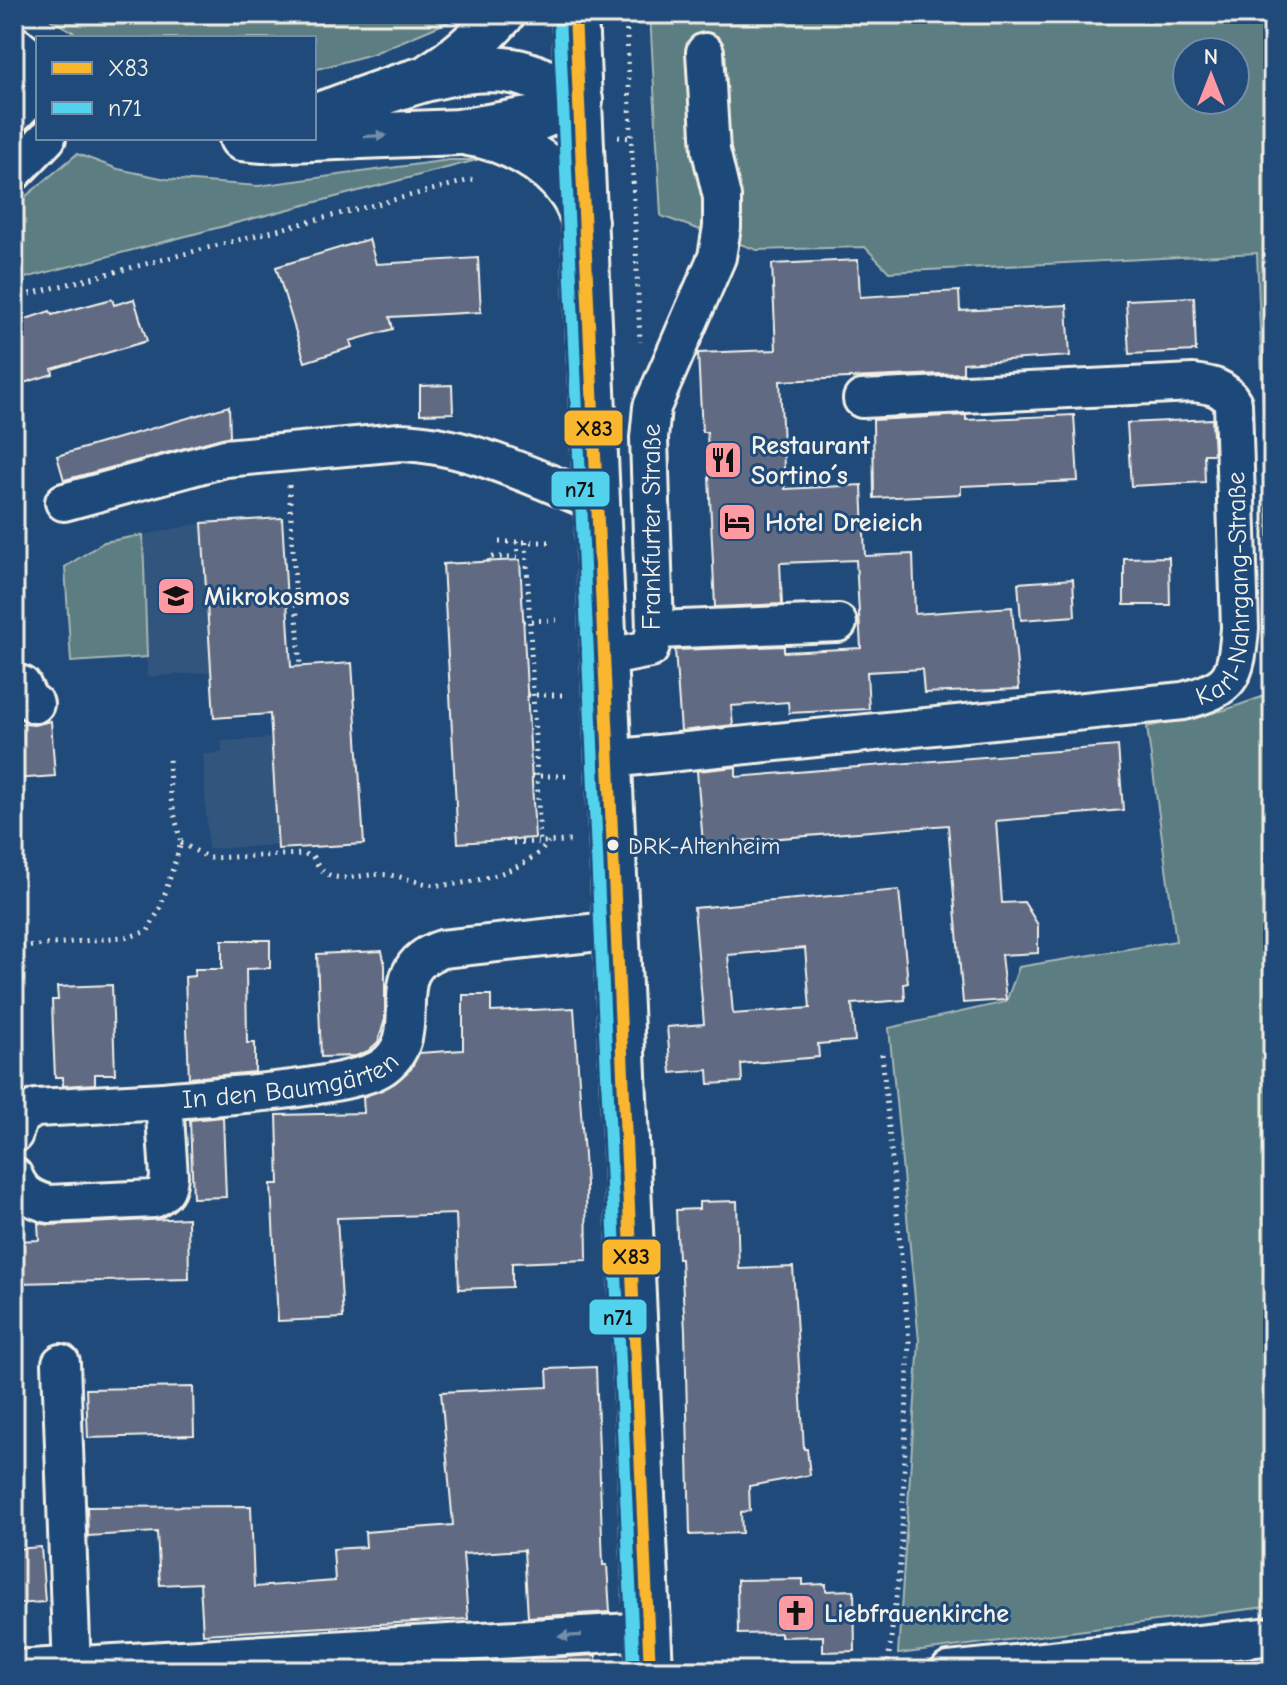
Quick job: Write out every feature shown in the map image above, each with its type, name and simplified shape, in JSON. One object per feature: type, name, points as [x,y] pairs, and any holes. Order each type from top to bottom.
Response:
[{"type":"main road","points":[[422,80],[458,58],[502,14]]},
{"type":"main road","name":"Frankfurter Straße","points":[[575,14],[649,1651]]},
{"type":"main road","points":[[14,49],[36,67]]},
{"type":"main road","points":[[316,116],[422,80],[463,72],[511,71],[536,77],[580,100]]},
{"type":"main road","points":[[316,138],[459,132],[535,119],[580,100]]},
{"type":"main road","points":[[459,132],[485,136],[522,151],[553,173],[570,192],[585,221]]},
{"type":"street","name":"Frankfurter Straße","points":[[604,658],[650,649],[655,630],[649,438],[652,407],[717,257],[722,227],[722,197],[711,151],[705,52]]},
{"type":"street","points":[[14,114],[36,98]]},
{"type":"street","points":[[14,172],[45,140]]},
{"type":"street","name":"Karl-Nahrgang-Straße","points":[[609,759],[1183,701],[1215,692],[1229,680],[1238,655],[1240,628],[1233,403],[1227,392],[1210,385],[1193,383],[862,399]]},
{"type":"street","points":[[64,502],[225,458],[400,442],[458,449],[598,503]]},
{"type":"street","points":[[655,630],[838,623]]},
{"type":"street","name":"In den Baumgärten","points":[[14,1134],[24,1113],[36,1108],[287,1090],[354,1078],[379,1069],[395,1056],[405,1037],[409,975],[417,961],[428,953],[617,930]]},
{"type":"street","name":"In den Baumgärten","points":[[14,1176],[19,1190],[49,1204],[154,1199],[164,1194],[168,1188],[164,1101]]},
{"type":"street","points":[[61,1363],[72,1668]]},
{"type":"street","points":[[949,1671],[1273,1636]]},
{"type":"street","points":[[14,1669],[649,1651]]},
{"type":"path","points":[[626,14],[640,350]]},
{"type":"path","points":[[14,298],[503,171],[522,151]]},
{"type":"path","points":[[287,452],[300,666]]},
{"type":"path","points":[[499,542],[553,542]]},
{"type":"path","points":[[489,561],[488,557],[518,557],[517,542]]},
{"type":"path","points":[[526,542],[526,621],[540,842]]},
{"type":"path","points":[[526,621],[558,620]]},
{"type":"path","points":[[530,695],[562,695]]},
{"type":"path","points":[[14,948],[132,936],[148,931],[161,906],[181,843],[170,795],[169,754]]},
{"type":"path","points":[[534,776],[567,776]]},
{"type":"path","points":[[508,840],[508,843],[571,841]]},
{"type":"path","points":[[181,843],[209,858],[304,854],[313,857],[319,870],[330,877],[386,874],[450,885],[468,883],[511,868],[533,858],[548,842]]},
{"type":"path","points":[[882,1054],[909,1341],[901,1556],[887,1671]]},
{"type":"shaded area","name":"Mikrokosmos","points":[[202,523],[211,672],[147,677],[143,535]]},
{"type":"shaded area","points":[[272,738],[278,845],[208,849],[203,754],[222,753],[221,741]]},
{"type":"green space","points":[[46,14],[467,14],[372,54],[316,69],[316,36],[80,36]]},
{"type":"green space","points":[[650,14],[1273,14],[1273,662],[1257,253],[889,272],[865,247],[757,250],[661,216]]},
{"type":"green space","points":[[77,154],[118,169],[166,179],[258,186],[449,160],[477,160],[14,281],[14,206]]},
{"type":"green space","points":[[143,535],[147,657],[71,662],[65,567],[104,542]]},
{"type":"green space","points":[[1273,693],[1273,1606],[898,1654],[919,1341],[889,1028],[1006,1002],[1019,967],[1176,941],[1147,727],[1225,710]]},
{"type":"building","points":[[369,239],[376,264],[478,258],[481,312],[390,317],[393,329],[350,341],[352,347],[305,362],[276,267]]},
{"type":"building","points":[[858,260],[860,297],[959,291],[960,311],[1067,305],[1070,356],[963,363],[963,373],[780,381],[785,489],[862,485],[865,556],[913,554],[915,614],[1012,607],[1019,689],[924,693],[922,669],[867,672],[869,709],[789,713],[788,702],[731,706],[733,725],[681,731],[675,650],[784,646],[784,652],[861,648],[856,560],[780,563],[782,604],[715,607],[707,432],[702,432],[698,353],[776,350],[772,264]]},
{"type":"building","points":[[1194,297],[1196,351],[1129,354],[1126,300]]},
{"type":"building","points":[[112,299],[114,305],[134,299],[147,341],[52,369],[53,374],[14,386],[14,323],[50,311],[52,315]]},
{"type":"building","points":[[452,385],[453,413],[420,414],[420,386]]},
{"type":"building","points":[[229,406],[230,436],[64,480],[57,456]]},
{"type":"building","points":[[966,415],[966,420],[1074,415],[1078,481],[961,486],[961,494],[874,498],[873,420]]},
{"type":"building","points":[[1212,419],[1214,454],[1204,454],[1205,482],[1131,486],[1127,423]]},
{"type":"building","points":[[282,518],[291,667],[352,663],[364,844],[278,849],[270,714],[214,718],[202,523]]},
{"type":"building","points":[[1169,557],[1170,605],[1124,605],[1124,558]]},
{"type":"building","points":[[520,560],[535,838],[458,843],[443,564]]},
{"type":"building","points":[[1073,579],[1075,616],[1021,620],[1018,583]]},
{"type":"building","points":[[51,721],[55,776],[14,779],[14,723],[34,725]]},
{"type":"building","points":[[1118,746],[1123,810],[996,821],[1002,903],[1024,902],[1038,925],[1038,953],[1001,955],[1006,1000],[963,1003],[948,825],[703,844],[697,771],[736,767],[736,777]]},
{"type":"building","points":[[899,890],[908,983],[904,984],[905,1000],[852,1004],[855,1041],[818,1044],[819,1057],[741,1064],[742,1082],[709,1084],[708,1070],[671,1073],[667,1027],[704,1024],[694,908]],"holes":[[[805,948],[810,1008],[733,1014],[728,955]]]},
{"type":"building","points":[[222,940],[270,940],[270,968],[246,969],[247,1043],[255,1043],[255,1072],[189,1078],[185,977],[195,976],[195,969],[222,969]]},
{"type":"building","points":[[382,951],[385,1019],[378,1042],[356,1056],[321,1057],[317,954]]},
{"type":"building","points":[[112,985],[115,1074],[95,1074],[95,1084],[63,1086],[63,1077],[55,1077],[52,1000],[58,1000],[57,987]]},
{"type":"building","points":[[463,995],[491,995],[491,1012],[574,1008],[586,1185],[587,1260],[512,1263],[512,1287],[459,1289],[456,1214],[337,1218],[343,1318],[278,1321],[271,1184],[279,1184],[277,1115],[364,1113],[363,1097],[395,1083],[411,1069],[419,1053],[463,1050]]},
{"type":"building","points":[[223,1117],[226,1197],[193,1198],[190,1120]]},
{"type":"building","points":[[737,1201],[739,1269],[793,1267],[804,1449],[807,1449],[810,1475],[749,1486],[750,1511],[741,1512],[742,1533],[690,1535],[685,1331],[676,1210],[699,1209],[699,1202]]},
{"type":"building","points":[[188,1218],[189,1279],[18,1283],[16,1241],[39,1240],[38,1223]]},
{"type":"building","points":[[596,1367],[603,1565],[607,1565],[610,1612],[528,1617],[524,1550],[463,1554],[468,1619],[203,1634],[200,1583],[160,1585],[157,1532],[88,1536],[87,1507],[251,1506],[254,1587],[335,1581],[333,1549],[366,1547],[365,1532],[453,1525],[441,1392],[548,1387],[547,1369]]},
{"type":"building","points":[[193,1387],[194,1435],[88,1438],[86,1389]]},
{"type":"building","points":[[41,1547],[45,1602],[14,1604],[14,1549]]},
{"type":"building","name":"Liebfrauenkirche","points":[[803,1579],[803,1585],[826,1584],[826,1591],[854,1590],[855,1651],[823,1652],[823,1636],[738,1634],[737,1580]]},
{"type":"building","points":[[596,1655],[597,1671],[531,1671],[530,1659]]},
{"type":"transit line","name":"X83","points":[[575,14],[650,1671]]},
{"type":"transit line","name":"n71","points":[[559,15],[634,1671]]},
{"type":"place","name":"Restaurant Sortino´s","points":[[723,460]]},
{"type":"place","name":"Hotel Dreieich","points":[[737,522]]},
{"type":"place","name":"Mikrokosmos","points":[[176,596]]},
{"type":"place","name":"DRK-Altenheim","points":[[613,845]]},
{"type":"place","name":"Liebfrauenkirche","points":[[796,1613]]}]
